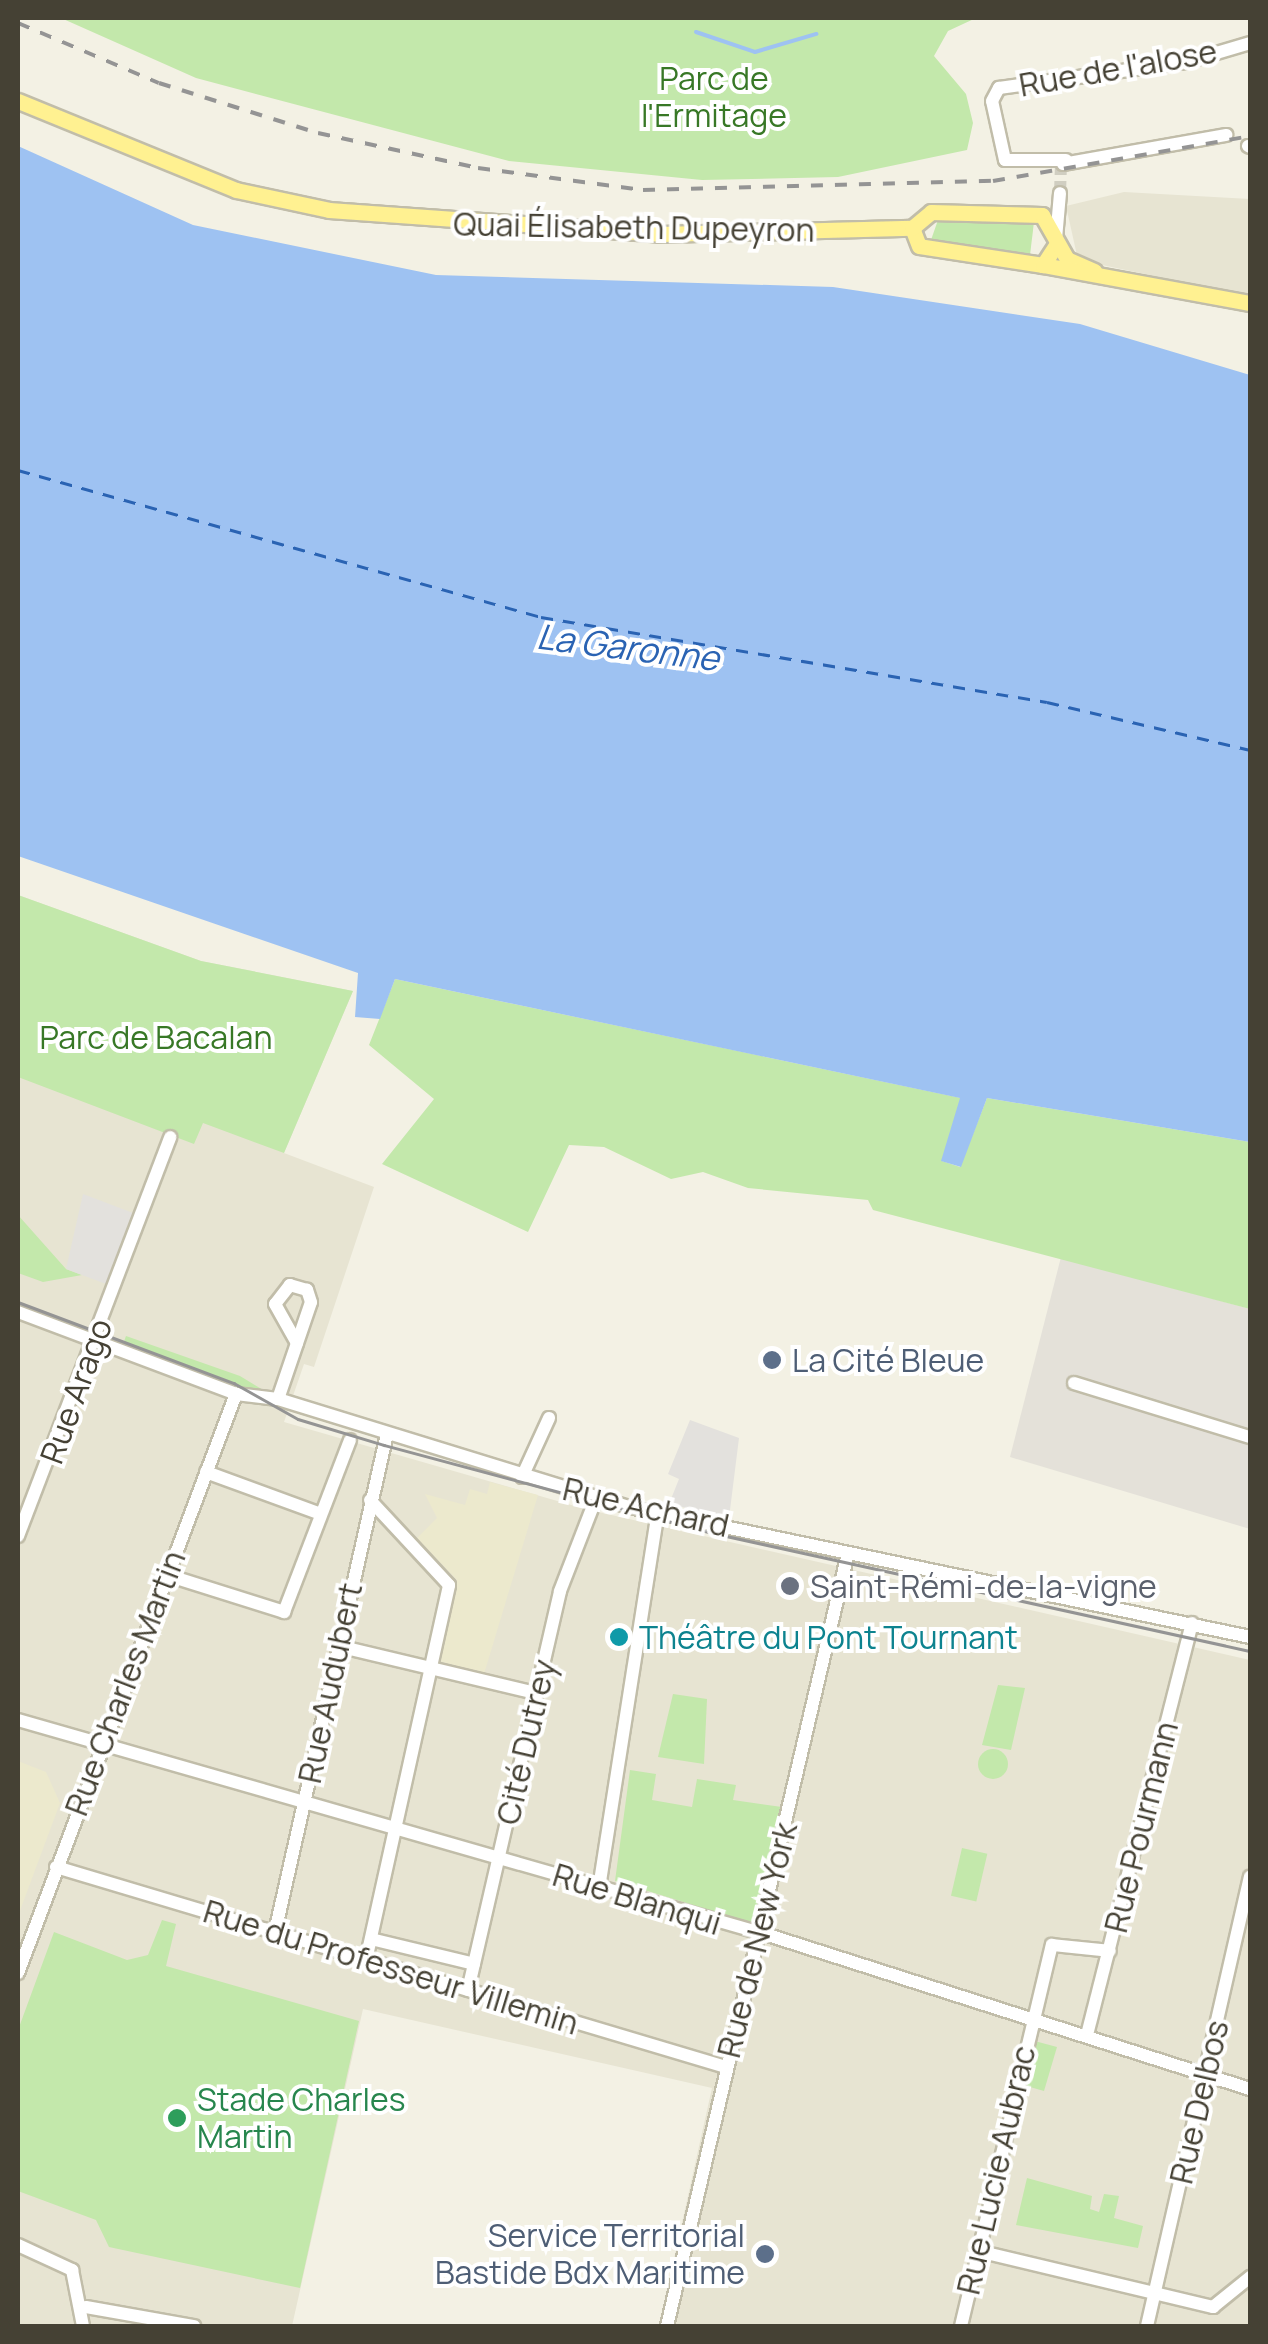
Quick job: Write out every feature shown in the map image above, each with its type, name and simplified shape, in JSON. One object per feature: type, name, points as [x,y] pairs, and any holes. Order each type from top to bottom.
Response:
[{"type":"main road","name":"Quai Élisabeth Dupeyron","points":[[18,100],[236,190],[329,210],[592,232],[912,228]]},
{"type":"main road","points":[[1094,271],[1056,242],[1042,215],[930,212],[912,228],[918,246],[1094,271],[1250,303]]},
{"type":"main road","points":[[1043,265],[1056,242]]},
{"type":"street","name":"Rue de l'alose","points":[[1226,136],[1063,164],[1005,160],[992,101],[1000,88],[1186,62],[1250,43]]},
{"type":"street","points":[[1042,215],[1060,196],[1056,242]]},
{"type":"street","name":"Rue Arago","points":[[18,1536],[170,1136]]},
{"type":"street","name":"Rue Achard","points":[[18,1312],[94,1344],[236,1394],[278,1399],[596,1498],[1250,1637]]},
{"type":"street","points":[[278,1399],[297,1344]]},
{"type":"street","points":[[1074,1383],[1250,1437]]},
{"type":"street","name":"Rue Charles Martin","points":[[18,1973],[236,1394]]},
{"type":"street","points":[[522,1477],[549,1418]]},
{"type":"street","name":"Rue Audubert","points":[[275,1932],[387,1434]]},
{"type":"street","points":[[168,1575],[284,1612],[350,1440]]},
{"type":"street","points":[[206,1472],[322,1514]]},
{"type":"street","name":"Cité Dutrey","points":[[468,1990],[560,1591],[596,1498]]},
{"type":"street","points":[[366,1960],[448,1585],[370,1500]]},
{"type":"street","points":[[598,1888],[658,1512]]},
{"type":"street","name":"Rue de New York","points":[[666,2326],[848,1553]]},
{"type":"street","name":"Rue Pourmann","points":[[1088,2032],[1192,1622]]},
{"type":"street","points":[[338,1646],[536,1694]]},
{"type":"street","name":"Rue Blanqui","points":[[18,1720],[303,1806],[396,1826],[500,1856],[1031,2014],[1207,2068],[1250,2089]]},
{"type":"street","name":"Rue du Professeur Villemin","points":[[56,1867],[726,2067]]},
{"type":"street","name":"Rue Delbos","points":[[1148,2326],[1207,2068],[1246,1919],[1250,1877]]},
{"type":"street","points":[[370,1939],[474,1964]]},
{"type":"street","name":"Rue Lucie Aubrac","points":[[961,2326],[1031,2014],[1054,1940],[1110,1952]]},
{"type":"street","points":[[18,2245],[63,2262],[86,2307],[83,2326]]},
{"type":"street","points":[[978,2251],[1219,2306],[1250,2277]]},
{"type":"street","points":[[86,2307],[194,2326]]},
{"type":"shaded area","points":[[1124,192],[1250,199],[1250,296],[1078,260],[1066,206]]},
{"type":"shaded area","points":[[18,895],[201,961],[353,991],[284,1153],[374,1187],[314,1367],[304,1364],[284,1422],[585,1509],[1250,1660],[1250,2326],[659,2326],[712,2088],[363,2009],[292,2326],[18,2326]]},
{"type":"shaded area","points":[[83,1194],[141,1216],[114,1287],[66,1269]]},
{"type":"shaded area","points":[[1061,1257],[1250,1309],[1250,1529],[1010,1457]]},
{"type":"shaded area","points":[[690,1420],[739,1438],[729,1518],[669,1504],[679,1479],[668,1474]]},
{"type":"shaded area","points":[[490,1482],[538,1495],[484,1674],[439,1661],[457,1580],[417,1538],[437,1518],[425,1494],[465,1505],[470,1489],[487,1494]]},
{"type":"shaded area","points":[[18,1761],[46,1772],[60,1803],[18,1916]]},
{"type":"green space","name":"Parc de l'Ermitage","points":[[61,18],[976,18],[948,31],[934,56],[966,94],[973,123],[967,150],[838,177],[702,180],[509,161],[196,78]]},
{"type":"green space","points":[[938,220],[1034,222],[1030,255],[931,240]]},
{"type":"green space","name":"Parc de Bacalan","points":[[18,895],[201,961],[353,991],[284,1153],[203,1123],[194,1144],[18,1077]]},
{"type":"green space","points":[[395,979],[961,1098],[942,1161],[960,1167],[987,1098],[1250,1142],[1250,1309],[873,1210],[868,1200],[748,1188],[703,1172],[671,1179],[604,1147],[569,1145],[528,1232],[382,1164],[434,1099],[369,1045]]},
{"type":"green space","points":[[18,1215],[66,1269],[82,1275],[43,1282],[18,1273]]},
{"type":"green space","points":[[126,1336],[240,1376],[263,1390],[247,1393],[122,1347]]},
{"type":"green space","points":[[998,1685],[1025,1688],[1011,1750],[982,1745]]},
{"type":"green space","points":[[673,1694],[707,1699],[704,1764],[658,1757]]},
{"type":"green space","points":[[993,1749],[1004,1753],[1008,1764],[1004,1775],[993,1779],[982,1775],[978,1764],[982,1753]]},
{"type":"green space","points":[[630,1770],[656,1774],[652,1800],[692,1807],[697,1779],[736,1785],[733,1800],[782,1807],[755,1924],[615,1881]]},
{"type":"green space","points":[[962,1848],[987,1854],[976,1902],[951,1896]]},
{"type":"green space","name":"Stade Charles Martin","points":[[162,1920],[176,1924],[166,1966],[359,2021],[300,2288],[109,2247],[96,2220],[18,2191],[18,2030],[54,1932],[127,1960],[148,1955]]},
{"type":"green space","points":[[1031,2040],[1057,2047],[1044,2091],[1023,2085]]},
{"type":"green space","points":[[1027,2178],[1092,2196],[1090,2209],[1099,2212],[1104,2194],[1119,2196],[1114,2218],[1143,2226],[1138,2248],[1016,2225]]},
{"type":"water","name":"La Garonne","points":[[18,146],[193,225],[436,275],[833,287],[1080,324],[1250,375],[1250,1142],[987,1098],[961,1167],[941,1161],[960,1098],[395,979],[380,1019],[355,1017],[358,973],[18,856]]},
{"type":"waterway","points":[[696,32],[755,52],[816,34]]},
{"type":"ferry route","points":[[18,470],[541,617],[1047,702],[1250,750]]},
{"type":"tunnel","points":[[1060,193],[1061,167]]},
{"type":"tram line","points":[[18,1302],[234,1383],[298,1419],[384,1445],[717,1534],[1250,1651]]},
{"type":"railway","points":[[18,23],[159,83],[318,133],[478,168],[643,190],[993,181],[1250,136]]},
{"type":"place","name":"La Cité Bleue","points":[[772,1360]]},
{"type":"place","name":"Saint-Rémi-de-la-vigne","points":[[790,1586]]},
{"type":"place","name":"Théâtre du Pont Tournant","points":[[619,1637]]},
{"type":"place","name":"Stade Charles Martin","points":[[177,2118]]},
{"type":"place","name":"Service Territorial Bastide Bdx Maritime","points":[[765,2254]]}]
